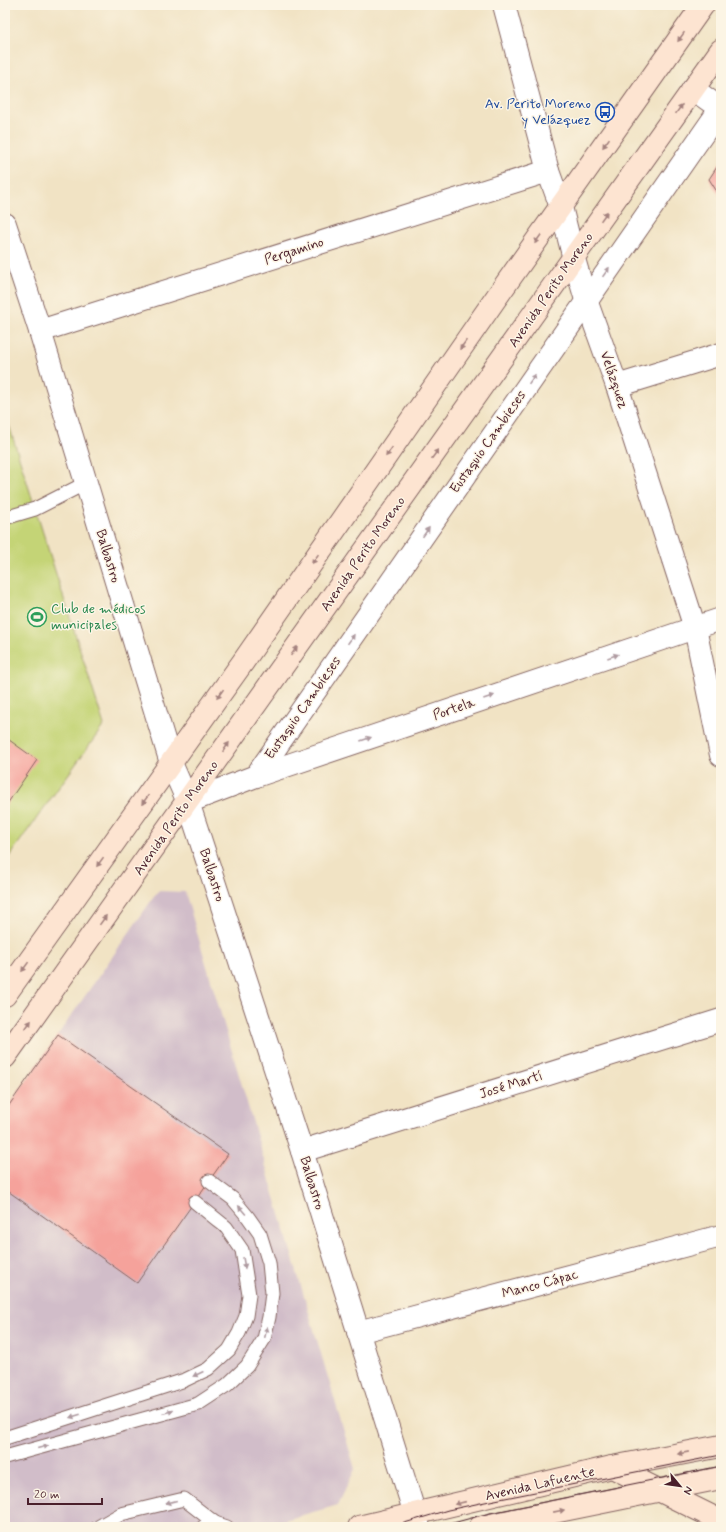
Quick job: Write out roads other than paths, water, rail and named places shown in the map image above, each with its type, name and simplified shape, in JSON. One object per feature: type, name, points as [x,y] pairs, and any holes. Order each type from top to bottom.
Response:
[{"type":"main road","points":[[5,995],[243,662],[560,207],[703,5]]},
{"type":"main road","name":"Avenida Perito Moreno","points":[[5,1057],[188,802],[721,50]]},
{"type":"main road","name":"Avenida Lafuente","points":[[359,1527],[417,1520],[612,1467],[721,1446]]},
{"type":"main road","points":[[612,1467],[721,1521]]},
{"type":"main road","name":"Avenida Lafuente","points":[[480,1527],[721,1478]]},
{"type":"street","name":"Velázquez","points":[[504,5],[548,171],[560,207],[586,300],[617,386],[695,628],[721,755]]},
{"type":"street","points":[[693,89],[721,108]]},
{"type":"street","name":"Eustaquio Cambieses","points":[[256,776],[721,108]]},
{"type":"street","name":"Pergamino","points":[[40,331],[548,171]]},
{"type":"street","name":"Balbastro","points":[[5,224],[40,331],[171,763],[188,802],[302,1150],[417,1520]]},
{"type":"street","points":[[617,386],[721,354]]},
{"type":"street","name":"Portela","points":[[188,802],[256,776],[721,619]]},
{"type":"street","name":"José Martí","points":[[302,1150],[721,1020]]},
{"type":"street","name":"Manco Cápac","points":[[358,1332],[721,1236]]},
{"type":"lane","points":[[5,518],[35,509],[86,483]]},
{"type":"lane","points":[[5,1458],[198,1404],[227,1385],[247,1366],[264,1339],[269,1317],[272,1293],[269,1263],[260,1234],[233,1199],[209,1181]]},
{"type":"lane","points":[[5,1438],[186,1380],[208,1369],[229,1350],[239,1333],[246,1316],[249,1295],[242,1250],[226,1227],[194,1202]]},
{"type":"lane","points":[[98,1527],[121,1514],[184,1499],[221,1525]]},
{"type":"lane","points":[[202,1527],[221,1525]]},
{"type":"tram line","points":[[391,1527],[448,1510],[721,1455]]},
{"type":"tram line","points":[[438,1527],[490,1513],[721,1466]]},
{"type":"place","name":"Av. Perito Moreno y Velázquez","points":[[605,112]]},
{"type":"place","name":"Club de médicos municipales","points":[[37,617]]}]
